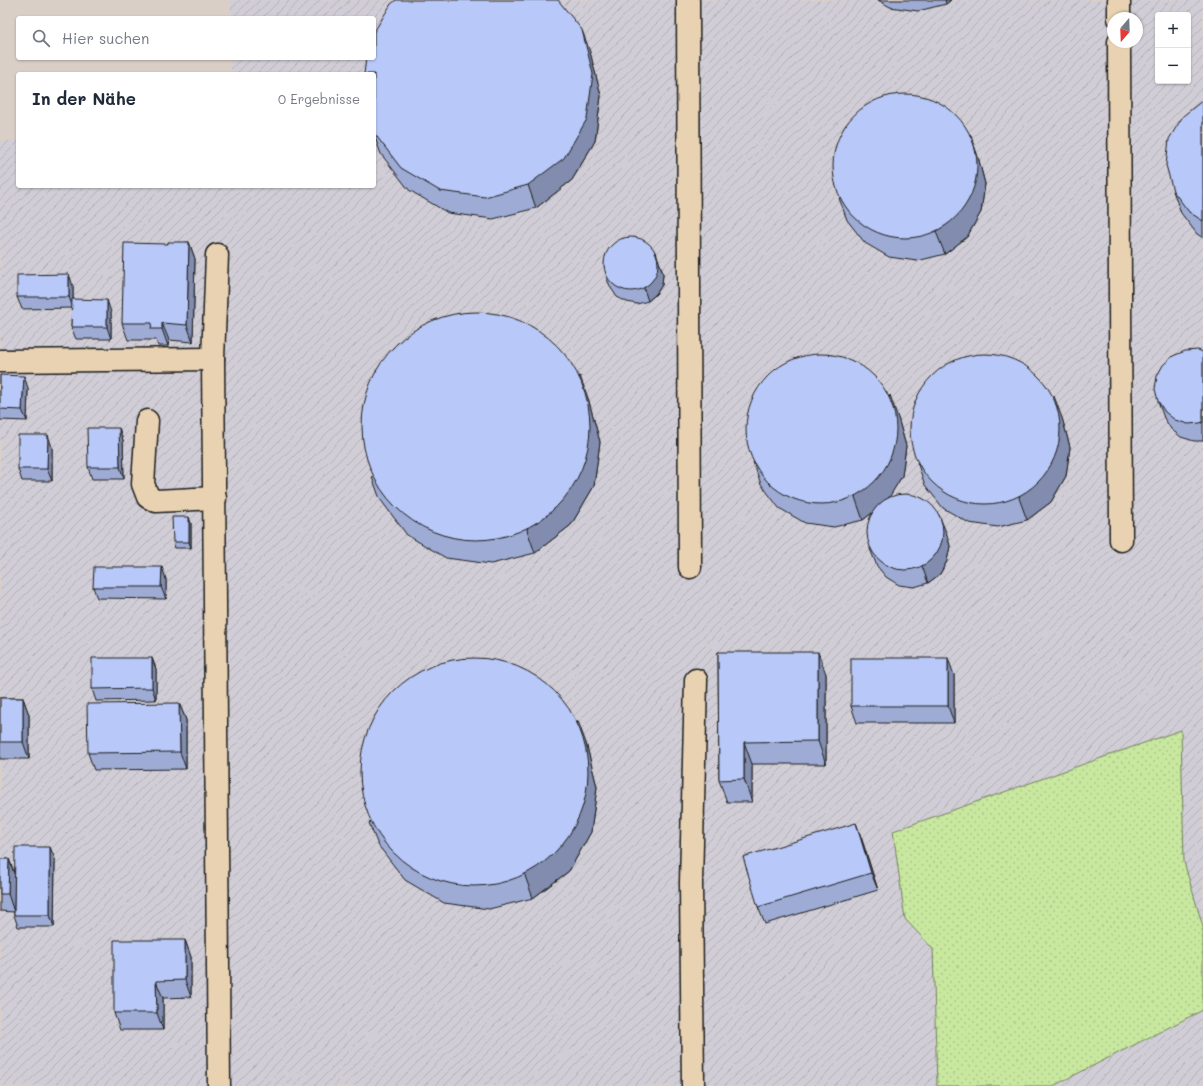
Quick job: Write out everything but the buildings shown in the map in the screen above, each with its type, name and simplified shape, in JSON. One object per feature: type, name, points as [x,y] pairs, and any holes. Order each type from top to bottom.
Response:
[{"type":"lane","points":[[688,0],[690,567]]},
{"type":"lane","points":[[1119,0],[1119,12]]},
{"type":"lane","points":[[1119,48],[1121,540]]},
{"type":"lane","points":[[217,255],[213,359],[219,1086]]},
{"type":"lane","points":[[0,361],[213,359]]},
{"type":"lane","points":[[147,421],[143,484],[148,497],[156,502],[215,498]]},
{"type":"lane","points":[[693,1086],[691,883],[696,680]]},
{"type":"shaded area","points":[[231,0],[1203,0],[1203,1086],[0,1086],[0,142],[16,140],[16,188],[376,188],[376,72],[231,72],[231,60],[376,60],[376,16],[231,16]]},
{"type":"green space","points":[[1181,730],[1184,862],[1203,927],[1203,1010],[1053,1086],[937,1086],[933,949],[905,919],[893,831]]}]
